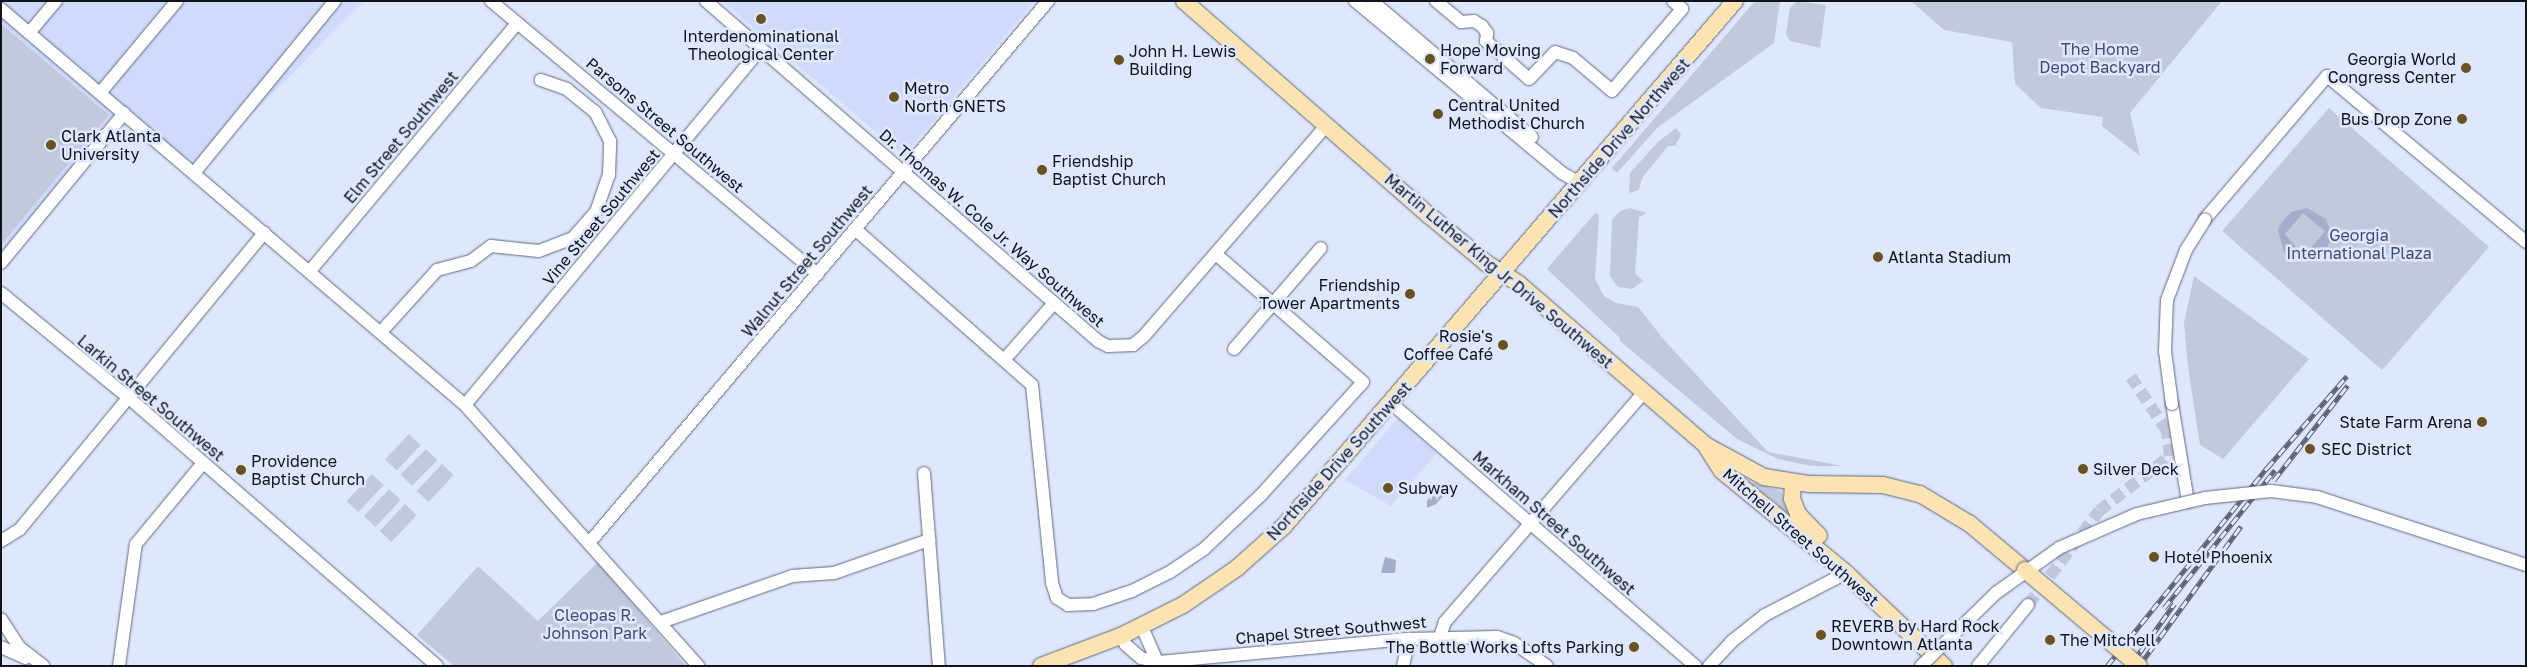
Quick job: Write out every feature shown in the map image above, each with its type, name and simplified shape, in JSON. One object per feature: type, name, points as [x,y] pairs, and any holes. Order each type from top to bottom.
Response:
[{"type":"main road","name":"Martin Luther King Jr Drive Southwest","points":[[1184,1],[1466,246],[1503,273],[1707,446],[1756,474],[1793,482],[1883,485],[1935,501],[1970,524],[2139,666]]},
{"type":"main road","name":"Northside Drive Northwest","points":[[1503,273],[1576,180],[1735,1]]},
{"type":"main road","name":"Northside Drive Southwest","points":[[1041,666],[1142,627],[1183,605],[1237,568],[1284,526],[1392,404],[1503,273]]},
{"type":"main road","name":"Mitchell Street Southwest","points":[[1707,446],[1711,458],[1722,471],[1846,573],[1944,666]]},
{"type":"main road","points":[[1793,482],[1792,499],[1798,514],[1841,555],[1846,573]]},
{"type":"street","points":[[29,33],[56,1]]},
{"type":"street","points":[[100,93],[177,1]]},
{"type":"street","points":[[194,173],[335,1]]},
{"type":"street","name":"Parsons Street Southwest","points":[[491,1],[818,274]]},
{"type":"street","name":"Dr. Thomas W. Cole Jr. Way Southwest","points":[[706,1],[1098,341],[1108,346],[1133,345],[1144,336],[1326,126]]},
{"type":"street","name":"Walnut Street Southwest","points":[[590,542],[1048,1]]},
{"type":"street","points":[[1354,1],[1562,173],[1576,180]]},
{"type":"street","points":[[1372,1],[1567,168],[1576,180]]},
{"type":"street","points":[[1436,1],[1461,22],[1474,21],[1482,26],[1487,33],[1486,41],[1529,79],[1555,52],[1573,58],[1612,91],[1678,5]]},
{"type":"street","points":[[1,9],[465,405],[590,542],[698,666]]},
{"type":"street","name":"Elm Street Southwest","points":[[310,271],[517,23]]},
{"type":"street","name":"Vine Street Southwest","points":[[465,405],[761,49]]},
{"type":"street","points":[[2188,502],[2169,388],[2164,320],[2175,274],[2204,219],[2327,76],[2526,242]]},
{"type":"street","points":[[381,332],[437,270],[471,261],[490,246],[539,251],[573,238],[596,212],[609,175],[610,142],[595,112],[567,89],[542,80]]},
{"type":"street","points":[[1,262],[124,113]]},
{"type":"street","points":[[856,229],[1032,386],[1052,583],[1057,598],[1068,605],[1094,604],[1132,591],[1170,572],[1204,549],[1262,496],[1364,382],[1216,254]]},
{"type":"street","points":[[1,541],[20,529],[264,233]]},
{"type":"street","points":[[1234,349],[1321,248]]},
{"type":"street","name":"Larkin Street Southwest","points":[[1,293],[129,398],[438,666]]},
{"type":"street","points":[[1004,360],[1054,303]]},
{"type":"street","points":[[1440,637],[1447,619],[1644,392]]},
{"type":"street","name":"Markham Street Southwest","points":[[1392,404],[1529,525],[1696,666]]},
{"type":"street","points":[[119,666],[136,544],[203,463]]},
{"type":"street","points":[[924,473],[940,666]]},
{"type":"street","points":[[1921,666],[1996,593],[2025,570],[2092,530],[2137,514],[2188,502],[2254,492],[2291,492],[2364,510],[2526,565]]},
{"type":"street","points":[[661,622],[792,576],[834,573],[929,540]]},
{"type":"street","points":[[1709,666],[1731,642],[1765,616],[1846,573]]},
{"type":"street","points":[[1978,666],[2028,605]]},
{"type":"street","points":[[1,619],[19,646],[41,665]]},
{"type":"street","points":[[1142,627],[1159,664]]},
{"type":"street","name":"Chapel Street Southwest","points":[[1121,636],[1142,658],[1159,664],[1440,637],[1504,638],[1547,666]]},
{"type":"street","points":[[1403,666],[1410,639]]},
{"type":"street","points":[[1,647],[41,665]]},
{"type":"shaded area","name":"Clark Atlanta University","points":[[1,1],[364,1],[194,173],[125,117],[1,265]]},
{"type":"shaded area","name":"Metro North GNETS","points":[[722,1],[1035,1],[904,156]]},
{"type":"shaded area","points":[[2307,208],[2326,219],[2332,236],[2325,253],[2318,258],[2301,261],[2284,252],[2278,231],[2281,223],[2291,212]],"holes":[[[2303,213],[2325,231],[2307,253],[2302,254],[2285,234]]]},
{"type":"shaded area","points":[[1398,418],[1437,453],[1391,506],[1345,480]]},
{"type":"shaded area","points":[[1437,488],[1445,494],[1436,504],[1427,508],[1427,501]]},
{"type":"shaded area","points":[[1385,557],[1396,560],[1395,573],[1381,573]]},
{"type":"green space","points":[[1755,1],[1780,1],[1774,43],[1657,128],[1617,173],[1612,168]]},
{"type":"green space","points":[[1797,1],[1826,5],[1820,48],[1790,41],[1786,34],[1790,8]]},
{"type":"green space","name":"The Home Depot Backyard","points":[[1911,1],[2222,1],[2130,113],[2140,156],[2102,126],[2103,117],[2041,108],[2015,84],[2012,42],[1944,30]]},
{"type":"green space","points":[[1,24],[109,115],[1,245]]},
{"type":"green space","name":"Georgia International Plaza","points":[[2329,108],[2489,247],[2382,370],[2222,231]]},
{"type":"green space","points":[[1676,128],[1681,135],[1675,146],[1668,146],[1642,178],[1639,190],[1629,193],[1630,173],[1658,142]]},
{"type":"green space","points":[[1630,208],[1647,213],[1639,217],[1635,273],[1643,281],[1632,289],[1618,287],[1610,276],[1612,220],[1620,211]]},
{"type":"green space","points":[[1595,213],[1599,215],[1595,279],[1604,296],[1616,303],[1638,307],[1665,341],[1768,452],[1843,466],[1811,466],[1778,459],[1737,439],[1620,341],[1620,338],[1547,269]]},
{"type":"green space","points":[[2194,276],[2309,359],[2223,459],[2200,445],[2188,367],[2184,323]]},
{"type":"green space","points":[[409,434],[421,445],[397,471],[385,460]]},
{"type":"green space","points":[[426,449],[437,460],[412,486],[401,474]]},
{"type":"green space","points":[[442,464],[454,475],[428,502],[417,491]]},
{"type":"green space","points":[[372,474],[384,485],[358,512],[347,501]]},
{"type":"green space","points":[[1744,480],[1781,491],[1791,514],[1789,515]]},
{"type":"green space","points":[[389,489],[401,500],[375,527],[364,516]]},
{"type":"green space","points":[[405,504],[417,515],[391,542],[380,531]]},
{"type":"green space","name":"Cleopas R. Johnson Park","points":[[598,562],[686,666],[454,666],[417,635],[478,566],[538,621]]},
{"type":"tunnel","points":[[2028,605],[2099,511],[2170,456],[2167,431],[2131,377]]},
{"type":"railway","points":[[2107,666],[2267,468],[2347,376]]},
{"type":"railway","points":[[2274,480],[2348,385]]},
{"type":"railway","points":[[2164,608],[2275,470]]},
{"type":"railway","points":[[2139,666],[2241,526]]},
{"type":"railway","points":[[2130,666],[2175,603]]},
{"type":"place","name":"Interdenominational Theological Center","points":[[761,19]]},
{"type":"place","name":"Hope Moving Forward","points":[[1430,59]]},
{"type":"place","name":"John H. Lewis Building","points":[[1119,60]]},
{"type":"place","name":"Georgia World Congress Center","points":[[2466,68]]},
{"type":"place","name":"Metro North GNETS","points":[[894,97]]},
{"type":"place","name":"Central United Methodist Church","points":[[1438,114]]},
{"type":"place","name":"Bus Drop Zone","points":[[2462,119]]},
{"type":"place","name":"Clark Atlanta University","points":[[51,145]]},
{"type":"place","name":"Friendship Baptist Church","points":[[1042,170]]},
{"type":"place","name":"Atlanta Stadium","points":[[1878,257]]},
{"type":"place","name":"Friendship Tower Apartments","points":[[1410,294]]},
{"type":"place","name":"Rosie's Coffee Café","points":[[1503,345]]},
{"type":"place","name":"State Farm Arena","points":[[2482,422]]},
{"type":"place","name":"SEC District","points":[[2310,449]]},
{"type":"place","name":"Silver Deck","points":[[2083,469]]},
{"type":"place","name":"Providence Baptist Church","points":[[241,470]]},
{"type":"place","name":"Subway","points":[[1388,488]]},
{"type":"place","name":"Hotel Phoenix","points":[[2154,557]]},
{"type":"place","name":"REVERB by Hard Rock Downtown Atlanta","points":[[1821,635]]},
{"type":"place","name":"The Mitchell","points":[[2050,640]]},
{"type":"place","name":"The Bottle Works Lofts Parking","points":[[1634,647]]}]
